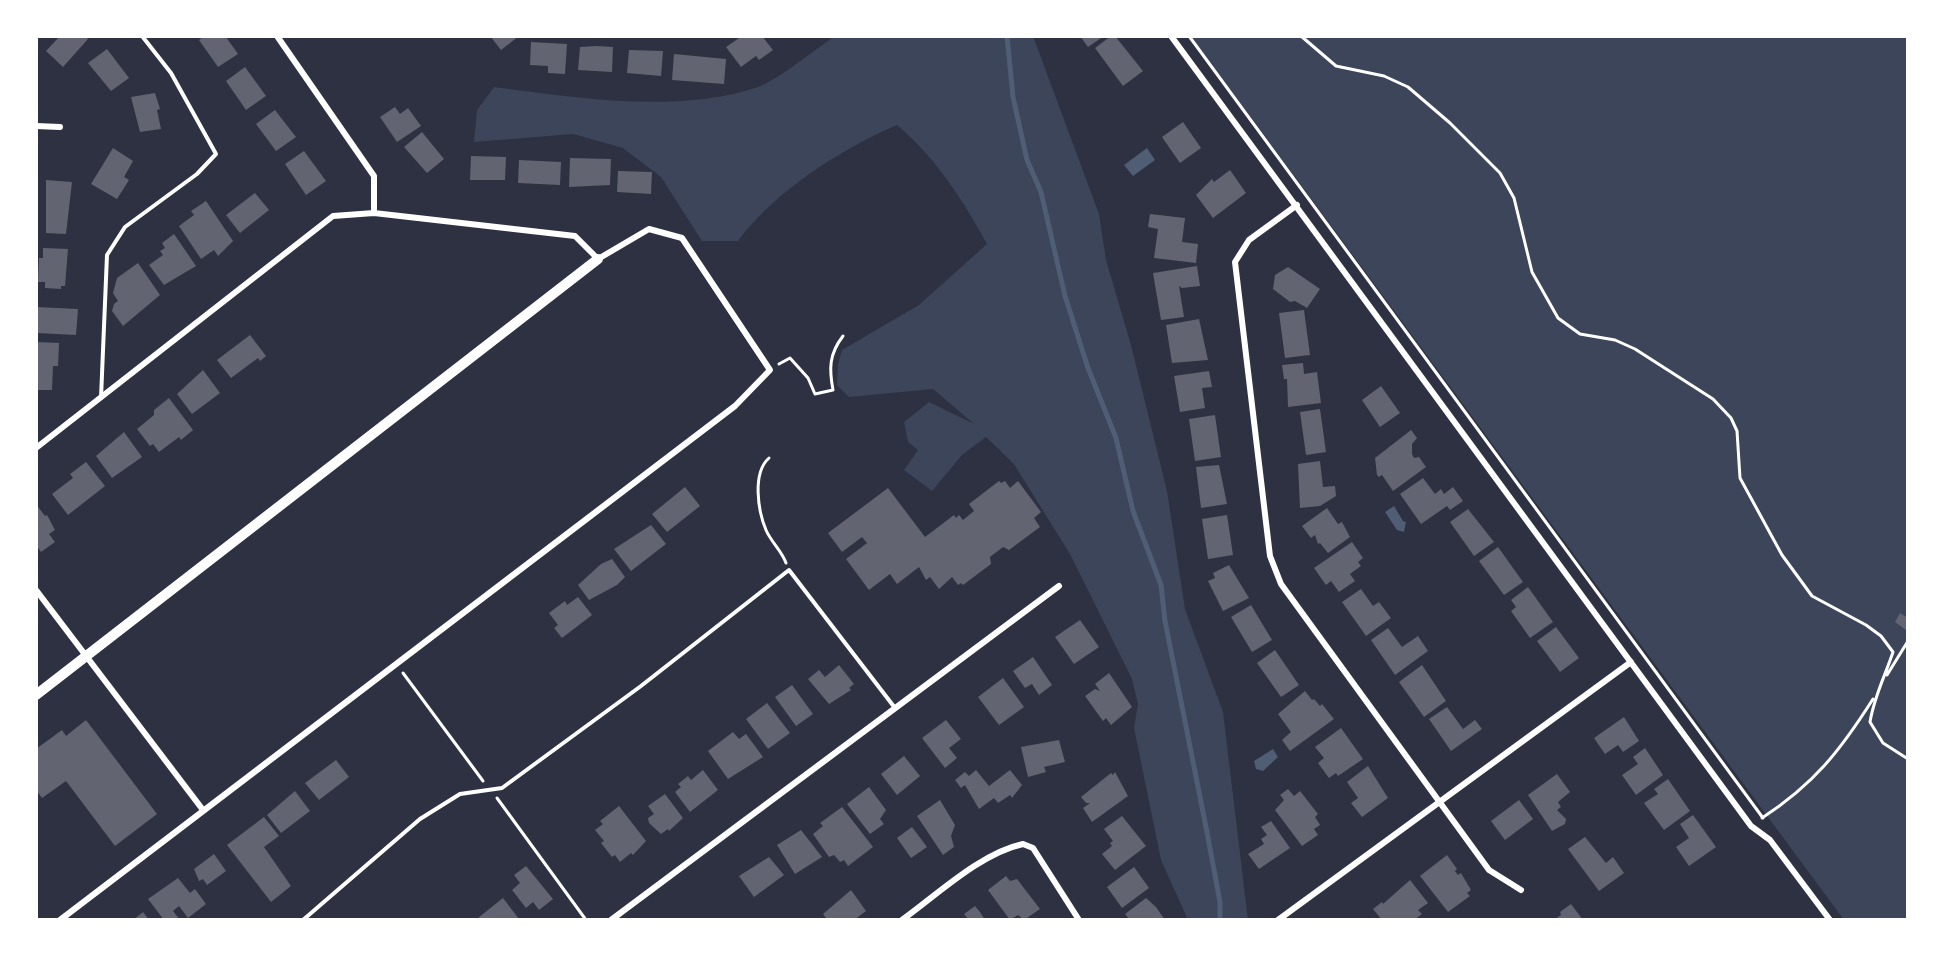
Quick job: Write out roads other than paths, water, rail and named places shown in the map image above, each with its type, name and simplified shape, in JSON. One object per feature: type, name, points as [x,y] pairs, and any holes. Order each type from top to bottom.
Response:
[{"type":"street","points":[[277,36],[374,177],[374,213]]},
{"type":"street","points":[[1171,36],[1751,826],[1770,840],[1830,920]]},
{"type":"street","points":[[36,126],[60,127]]},
{"type":"street","points":[[1297,205],[1249,240],[1235,262],[1270,556],[1281,585],[1489,870],[1521,890]]},
{"type":"street","points":[[36,448],[333,216],[374,213],[574,236],[598,259]]},
{"type":"street","points":[[36,695],[598,259],[649,229],[682,238],[770,370],[735,406],[60,920]]},
{"type":"street","points":[[611,920],[1059,586]]},
{"type":"street","points":[[36,590],[203,810]]},
{"type":"street","points":[[1278,920],[1287,918],[1438,802],[1631,662]]},
{"type":"street","points":[[902,920],[991,856],[1008,847],[1023,844],[1033,848],[1079,920]]},
{"type":"lane","points":[[100,398],[107,255],[125,227],[197,174],[216,154],[171,73],[142,36]]},
{"type":"lane","points":[[303,920],[420,819],[460,794],[502,788],[588,726],[789,570],[895,709]]},
{"type":"waterway","points":[[1007,36],[1013,97],[1027,160],[1041,192],[1065,296],[1088,368],[1116,438],[1133,511],[1161,585],[1165,621],[1220,902],[1220,920]]}]
